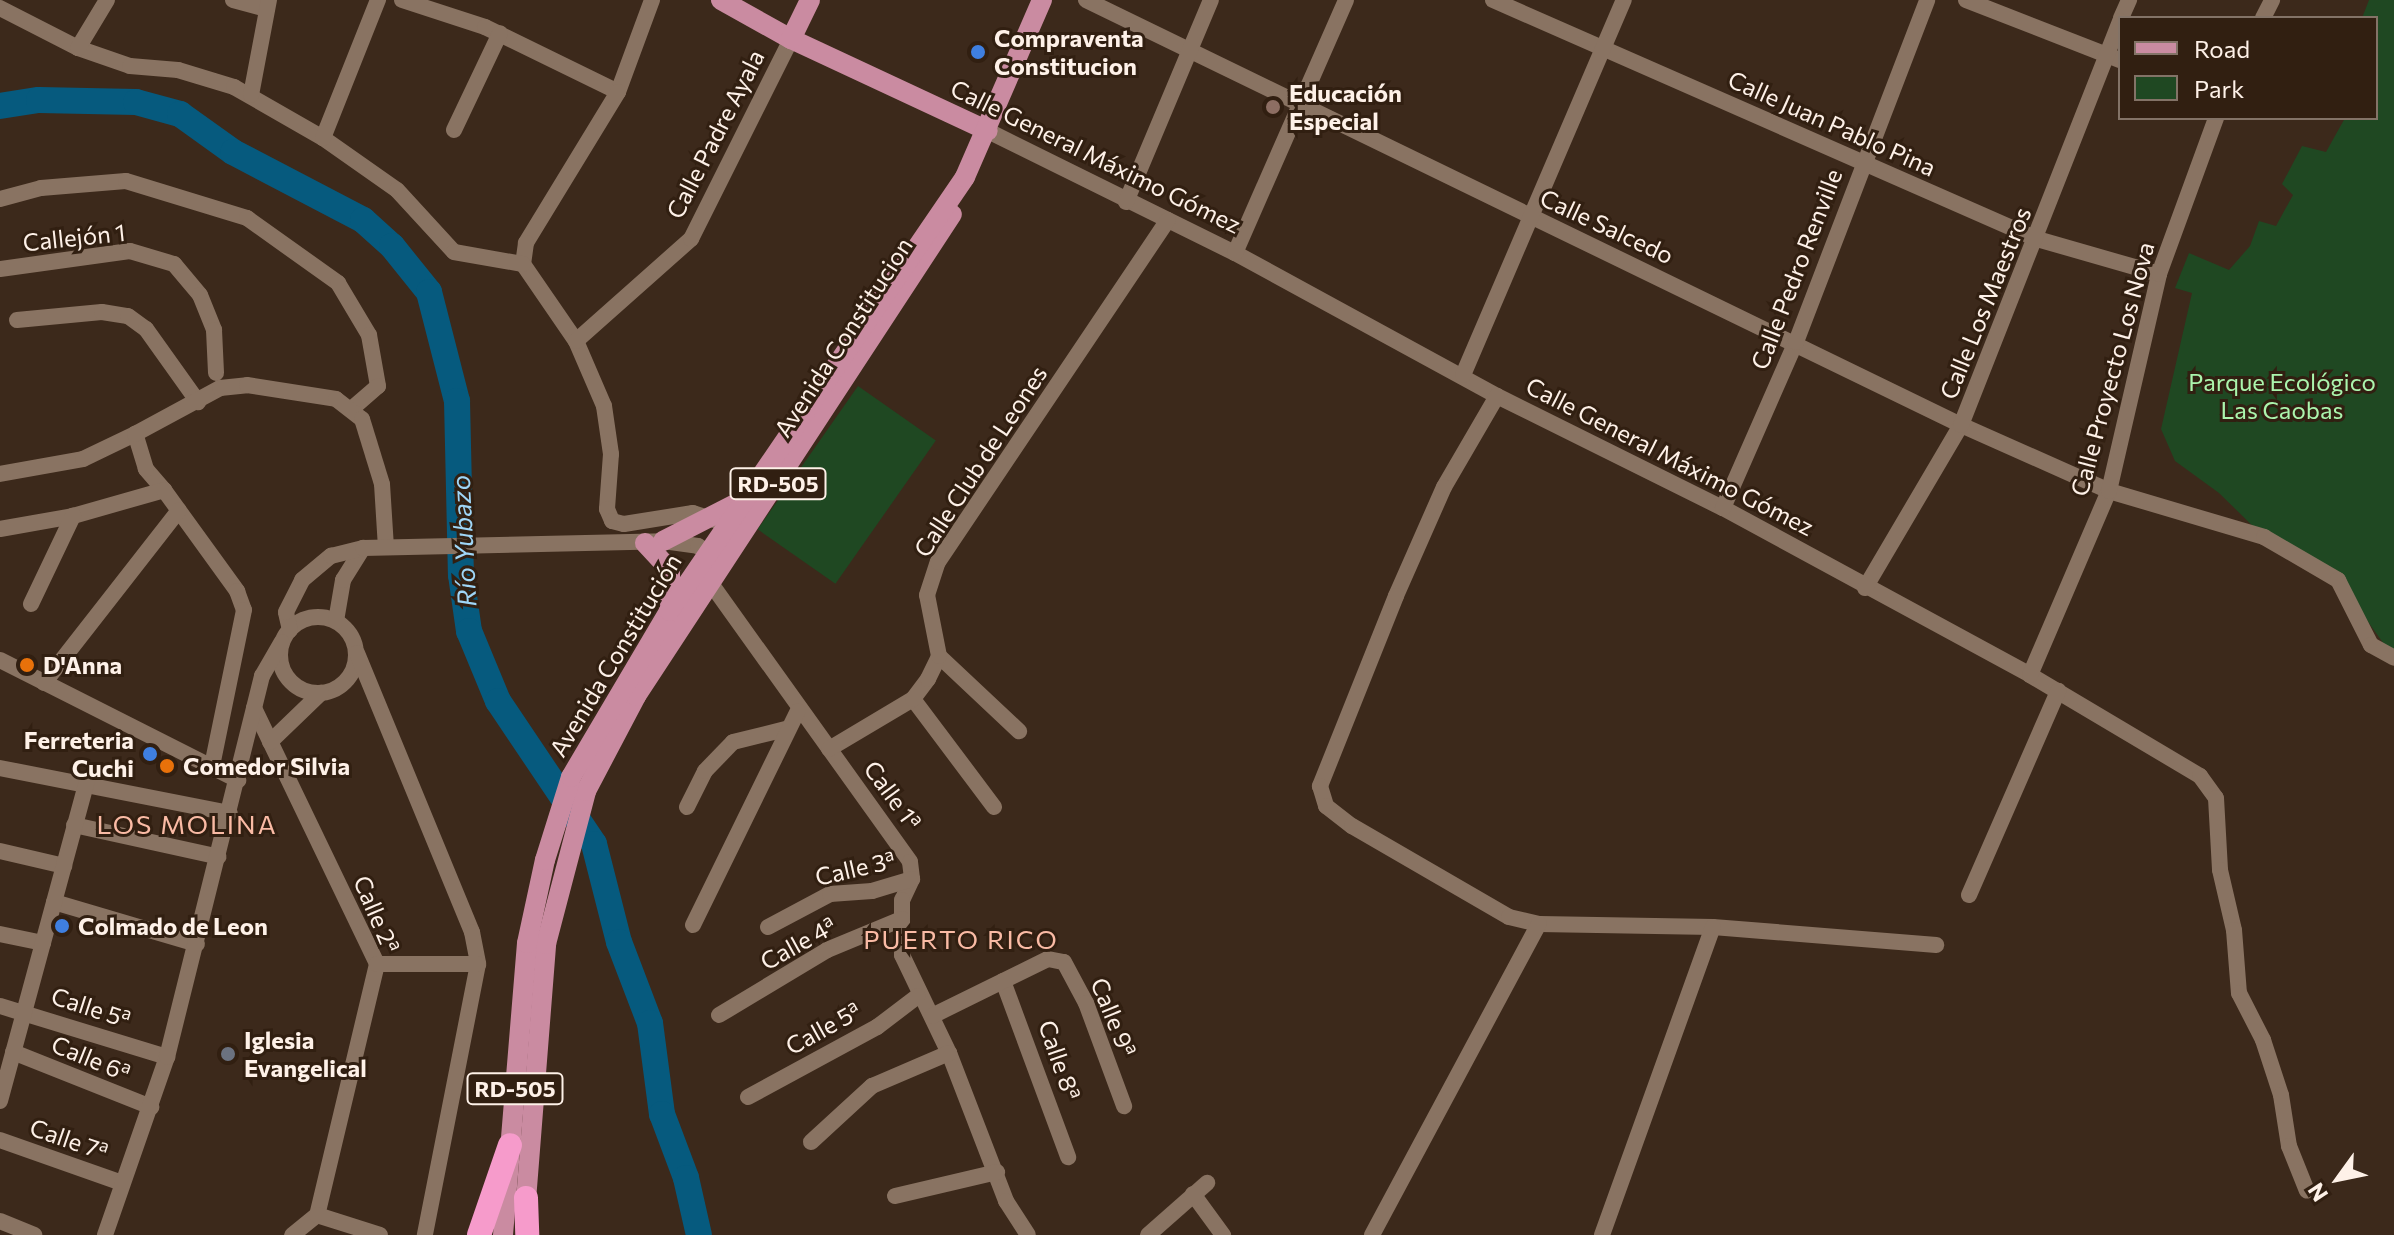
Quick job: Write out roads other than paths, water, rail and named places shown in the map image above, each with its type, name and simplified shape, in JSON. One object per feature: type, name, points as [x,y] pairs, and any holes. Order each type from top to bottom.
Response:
[{"type":"highway","points":[[479,1235],[510,1145]]},
{"type":"highway","points":[[525,1235],[526,1198]]},
{"type":"main road","name":"Calle General Máximo Gómez","points":[[721,0],[791,39],[988,131]]},
{"type":"main road","name":"Calle Padre Ayala","points":[[791,39],[810,0]]},
{"type":"main road","name":"RD-505","points":[[965,177],[988,131],[1042,0]]},
{"type":"main road","name":"Avenida Constitución","points":[[579,784],[669,611],[708,553],[717,524],[744,499],[965,177]]},
{"type":"main road","name":"Avenida Constitucion","points":[[526,1198],[537,943],[579,784],[933,246],[964,193],[965,177]]},
{"type":"main road","points":[[669,611],[670,570],[649,542],[717,524]]},
{"type":"main road","name":"RD-505","points":[[503,1235],[510,1145],[537,943]]},
{"type":"street","points":[[78,48],[107,0]]},
{"type":"street","points":[[233,0],[268,4],[251,95]]},
{"type":"street","points":[[323,138],[378,0]]},
{"type":"street","points":[[402,0],[500,33],[618,92]]},
{"type":"street","points":[[652,0],[618,92],[526,243],[523,264],[576,341],[604,406],[612,521],[624,524],[693,513],[717,524]]},
{"type":"street","name":"Calle Salcedo","points":[[1086,0],[1796,342],[1961,425],[2109,491],[2264,537],[2315,563],[2338,580],[2371,645],[2394,658]]},
{"type":"street","points":[[1126,202],[1211,0]]},
{"type":"street","points":[[1235,253],[1346,0]]},
{"type":"street","name":"Calle Juan Pablo Pina","points":[[1493,0],[2037,239],[2159,274]]},
{"type":"street","points":[[1463,375],[1534,218],[1624,0]]},
{"type":"street","name":"Calle Pedro Renville","points":[[1723,508],[1796,342],[1927,0]]},
{"type":"street","points":[[1966,0],[2113,57]]},
{"type":"street","points":[[0,8],[78,48],[130,66],[178,70],[251,95],[262,107],[323,138],[397,190],[454,252],[523,264]]},
{"type":"street","points":[[454,130],[500,33]]},
{"type":"street","name":"Calle Los Maestros","points":[[1865,588],[1961,425],[2113,57],[2118,34]]},
{"type":"street","name":"Calle Padre Ayala","points":[[576,341],[691,239],[791,39]]},
{"type":"street","name":"Calle Proyecto Los Nova","points":[[2030,675],[2109,491],[2159,274],[2215,120]]},
{"type":"street","name":"Calle General Máximo Gómez","points":[[988,131],[1126,202],[1235,253],[1497,396],[1723,508],[1865,588],[2030,675],[2200,776],[2216,798],[2220,870],[2234,930],[2239,993],[2263,1040],[2281,1095],[2289,1146],[2307,1191]]},
{"type":"street","points":[[0,199],[41,188],[126,181],[247,218],[338,283],[369,335],[378,386],[353,408]]},
{"type":"street","name":"Calle Club de Leones","points":[[939,656],[927,595],[938,562],[1168,220]]},
{"type":"street","name":"Callejón 1","points":[[0,269],[130,251],[174,264],[200,295],[214,330],[216,373]]},
{"type":"street","points":[[17,320],[92,312],[128,316],[153,337],[198,402]]},
{"type":"street","points":[[0,474],[83,459],[220,388],[247,385],[336,399],[353,408],[362,419],[382,484],[386,547]]},
{"type":"street","points":[[1497,396],[1444,487],[1320,786],[1326,806],[1352,826],[1509,917],[1539,924],[1713,927],[1936,945]]},
{"type":"street","points":[[135,434],[146,469],[237,591],[244,610],[212,766]]},
{"type":"street","points":[[0,529],[73,516],[164,490]]},
{"type":"street","points":[[44,683],[179,510]]},
{"type":"street","points":[[31,604],[73,516]]},
{"type":"street","points":[[321,693],[306,691],[284,671],[286,612],[302,580],[331,556],[363,548],[423,545],[649,542],[708,553],[726,564]]},
{"type":"street","points":[[336,621],[343,580],[363,548]]},
{"type":"street","name":"Calle 1ª","points":[[712,585],[798,711],[901,846],[912,879]]},
{"type":"street","points":[[105,1235],[167,1057],[262,676],[286,636],[312,618],[336,621],[346,629],[472,932],[478,964],[425,1235]]},
{"type":"street","points":[[270,742],[321,693],[347,680],[357,653]]},
{"type":"street","points":[[829,749],[913,699],[939,656],[1019,731]]},
{"type":"street","points":[[0,660],[238,780]]},
{"type":"street","points":[[1969,895],[2058,691]]},
{"type":"street","points":[[913,699],[994,807]]},
{"type":"street","name":"Calle 2ª","points":[[254,708],[377,964],[317,1215]]},
{"type":"street","points":[[693,925],[786,729],[798,711]]},
{"type":"street","points":[[687,807],[705,771],[733,742],[786,729]]},
{"type":"street","points":[[0,768],[87,781],[230,813]]},
{"type":"street","points":[[1,1095],[87,781]]},
{"type":"street","points":[[74,825],[219,857]]},
{"type":"street","points":[[0,851],[64,866]]},
{"type":"street","points":[[912,879],[902,900],[902,955],[918,996],[932,1016],[949,1053],[1006,1201],[1028,1235]]},
{"type":"street","name":"Calle 3ª","points":[[768,927],[830,894],[872,891],[912,879]]},
{"type":"street","points":[[54,902],[197,944]]},
{"type":"street","name":"Calle 4ª","points":[[719,1015],[827,950],[902,919]]},
{"type":"street","points":[[1372,1235],[1539,924]]},
{"type":"street","points":[[1602,1235],[1713,927]]},
{"type":"street","points":[[0,934],[43,943]]},
{"type":"street","name":"Calle 9ª","points":[[1003,981],[1048,959],[1064,962],[1086,1003],[1124,1106]]},
{"type":"street","points":[[377,964],[478,964]]},
{"type":"street","points":[[932,1016],[1003,981]]},
{"type":"street","name":"Calle 8ª","points":[[1003,981],[1068,1157]]},
{"type":"street","name":"Calle 5ª","points":[[748,1097],[877,1027],[918,996]]},
{"type":"street","name":"Calle 5ª","points":[[0,1006],[25,1011],[167,1057]]},
{"type":"street","name":"Calle 6ª","points":[[13,1052],[151,1107]]},
{"type":"street","points":[[811,1142],[872,1086],[949,1053]]},
{"type":"street","name":"Calle 7ª","points":[[0,1140],[122,1183]]},
{"type":"street","points":[[895,1196],[997,1172]]},
{"type":"street","points":[[1148,1235],[1207,1183]]},
{"type":"street","points":[[1193,1194],[1223,1235]]},
{"type":"street","points":[[292,1235],[317,1215],[380,1235]]},
{"type":"street","points":[[0,1221],[34,1235]]},
{"type":"waterway","name":"Río Yubazo","points":[[0,106],[39,100],[136,102],[180,114],[233,152],[363,220],[392,246],[429,292],[457,401],[461,575],[469,631],[498,701],[594,844],[619,942],[650,1023],[662,1114],[686,1178],[699,1235]]},
{"type":"place","name":"Compraventa Constitucion","points":[[978,52]]},
{"type":"place","name":"Educación Especial","points":[[1273,107]]},
{"type":"place","name":"D'Anna","points":[[27,665]]},
{"type":"place","name":"Ferreteria Cuchi","points":[[150,754]]},
{"type":"place","name":"Comedor Silvia","points":[[167,766]]},
{"type":"place","name":"Colmado de Leon","points":[[62,926]]},
{"type":"place","name":"Iglesia Evangelical","points":[[228,1054]]},
{"type":"district","name":"LOS MOLINA","points":[[187,824]]},
{"type":"district","name":"PUERTO RICO","points":[[961,939]]},
{"type":"park label","name":"Parque Ecológico Las Caobas","points":[[2282,396]]}]
